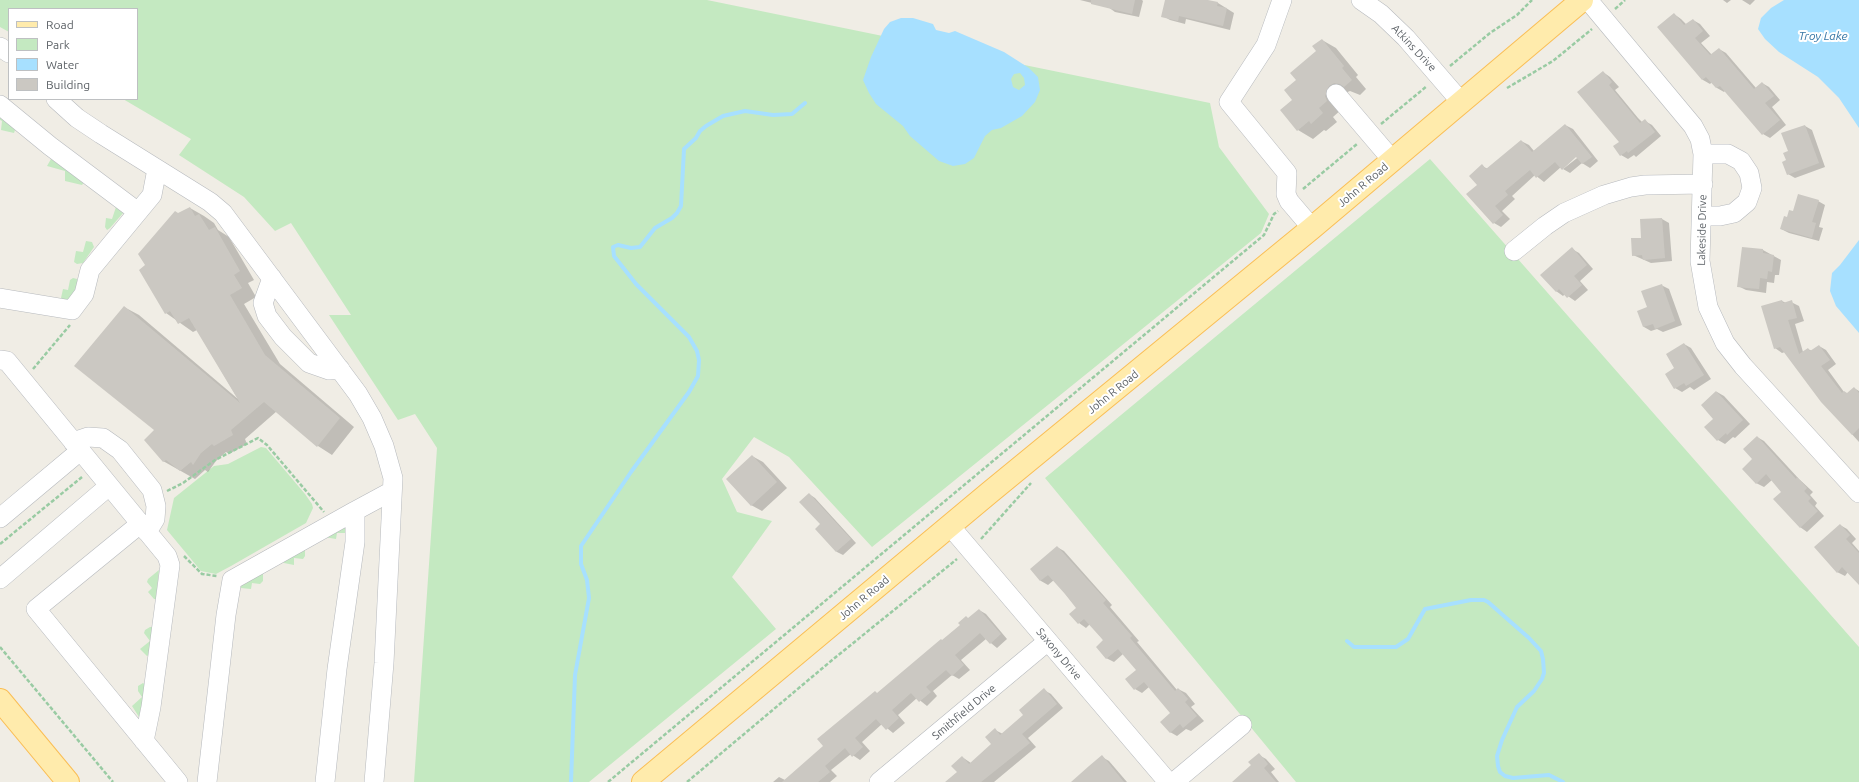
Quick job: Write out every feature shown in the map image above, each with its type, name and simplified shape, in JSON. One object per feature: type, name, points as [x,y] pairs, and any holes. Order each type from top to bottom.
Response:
[{"type":"main road","name":"John R Road","points":[[643,782],[950,526],[1393,161],[1582,0]]},
{"type":"main road","points":[[0,700],[68,782]]},
{"type":"street","points":[[1282,0],[1266,45],[1229,102],[1287,173],[1286,194],[1288,201],[1312,228]]},
{"type":"street","name":"Atkins Drive","points":[[1361,0],[1381,14],[1406,38],[1462,103]]},
{"type":"street","name":"Lakeside Drive","points":[[1588,0],[1693,126],[1700,139],[1703,154],[1700,261],[1705,294],[1712,318],[1725,343],[1743,366],[1859,493]]},
{"type":"street","points":[[1336,94],[1393,161]]},
{"type":"street","points":[[57,100],[77,118],[210,202],[224,213],[340,369],[358,394],[372,418],[381,439],[393,478],[384,663],[374,782]]},
{"type":"street","points":[[0,105],[50,146],[138,212]]},
{"type":"street","points":[[1702,216],[1720,216],[1734,213],[1747,202],[1752,188],[1749,173],[1741,161],[1728,154],[1703,154]]},
{"type":"street","points":[[0,298],[72,310],[84,294],[90,270],[152,195],[157,169]]},
{"type":"street","points":[[1514,251],[1564,213],[1604,196],[1631,187],[1645,185],[1703,184]]},
{"type":"street","points":[[272,278],[263,302],[268,316],[283,337],[309,363],[329,370],[340,369]]},
{"type":"street","points":[[0,360],[6,361],[167,556],[170,564],[151,707],[144,741]]},
{"type":"street","points":[[0,518],[88,437],[103,438],[120,450],[152,490],[156,506],[155,519],[36,609],[178,782]]},
{"type":"street","points":[[0,579],[110,486]]},
{"type":"street","points":[[206,782],[225,623],[232,580],[392,491]]},
{"type":"street","points":[[325,782],[337,669],[355,542],[355,511]]},
{"type":"street","name":"Saxony Drive","points":[[950,526],[1168,782]]},
{"type":"street","name":"Smithfield Drive","points":[[879,782],[1048,641]]},
{"type":"street","points":[[1174,782],[1242,725]]},
{"type":"path","points":[[1448,68],[1490,34],[1517,16],[1532,0]]},
{"type":"path","points":[[1613,10],[1625,0]]},
{"type":"path","points":[[1420,92],[1430,84]]},
{"type":"path","points":[[608,782],[1264,235],[1274,214],[1281,208]]},
{"type":"path","points":[[30,372],[72,323]]},
{"type":"path","points":[[162,487],[165,492],[184,484],[215,460],[258,438],[267,444],[325,514]]},
{"type":"path","points":[[0,544],[94,468]]},
{"type":"path","points":[[180,551],[202,574],[219,576]]},
{"type":"path","points":[[687,782],[831,661],[960,556]]},
{"type":"path","points":[[0,647],[113,782]]},
{"type":"green space","points":[[0,0],[707,0],[1210,103],[1219,147],[1269,214],[1261,233],[872,547],[789,457],[754,437],[722,479],[737,512],[772,521],[732,577],[776,629],[589,782],[414,782],[437,448],[415,414],[398,420],[329,315],[351,315],[291,223],[275,231],[244,197],[179,155],[191,139],[125,100],[138,100],[138,8],[8,8],[8,31],[0,27]]},
{"type":"green space","points":[[0,113],[15,130],[14,133],[1,130],[2,121],[0,120]]},
{"type":"green space","points":[[51,159],[84,182],[82,185],[65,181],[65,171],[47,166]]},
{"type":"green space","points":[[1430,159],[1859,647],[1859,782],[1296,782],[1045,478]]},
{"type":"green space","points":[[116,207],[123,208],[124,212],[107,230],[105,227],[106,218],[112,219]]},
{"type":"green space","points":[[86,241],[92,242],[94,247],[83,263],[77,264],[74,262],[76,251],[83,252]]},
{"type":"green space","points":[[73,278],[77,279],[77,288],[69,300],[64,301],[61,298],[63,289],[68,290],[70,280]]},
{"type":"green space","points":[[261,447],[266,448],[312,504],[313,508],[306,523],[216,574],[201,571],[167,530],[174,498],[214,466],[228,464]]},
{"type":"green space","points":[[348,525],[346,533],[337,533],[336,539],[324,537]]},
{"type":"green space","points":[[302,548],[305,550],[305,556],[303,559],[294,558],[294,565],[284,563],[282,561]]},
{"type":"green space","points":[[159,570],[156,599],[154,599],[148,592],[152,588],[147,582],[148,579]]},
{"type":"green space","points":[[261,572],[263,574],[263,581],[260,584],[252,583],[251,589],[241,588],[240,585]]},
{"type":"green space","points":[[153,627],[149,655],[147,656],[140,649],[150,641],[144,633],[145,630]]},
{"type":"green space","points":[[143,683],[146,685],[139,717],[132,706],[142,697],[138,691],[138,686]]},
{"type":"water","name":"Troy Lake","points":[[1784,0],[1859,0],[1859,128],[1839,98],[1818,77],[1779,52],[1765,39],[1758,29],[1761,18],[1771,8]]},
{"type":"water","points":[[901,18],[913,18],[933,24],[936,30],[949,33],[955,31],[1004,52],[1029,68],[1038,77],[1040,90],[1035,102],[1022,116],[1001,128],[992,130],[985,136],[974,158],[965,164],[953,166],[939,161],[910,136],[903,126],[876,104],[863,80],[871,57],[884,29],[890,22]],"holes":[[[1020,73],[1024,78],[1025,85],[1019,90],[1013,87],[1011,79],[1014,74]]]},
{"type":"water","points":[[1859,240],[1859,333],[1836,306],[1830,291],[1832,273]]},
{"type":"building","points":[[1091,0],[1135,0],[1132,14],[1091,4]]},
{"type":"building","points":[[1165,0],[1208,0],[1218,2],[1217,6],[1227,8],[1223,26],[1179,16],[1178,21],[1161,17]]},
{"type":"building","points":[[1674,13],[1684,25],[1693,19],[1703,31],[1695,38],[1710,55],[1719,48],[1754,89],[1762,82],[1774,96],[1765,103],[1780,120],[1762,135],[1720,86],[1716,88],[1706,77],[1702,80],[1657,27]]},
{"type":"building","points":[[1322,39],[1344,66],[1342,68],[1352,80],[1344,87],[1340,84],[1334,83],[1329,86],[1325,96],[1327,101],[1319,108],[1323,113],[1311,124],[1309,121],[1297,131],[1280,110],[1292,100],[1284,90],[1296,80],[1290,73],[1316,51],[1312,46]]},
{"type":"building","points":[[1603,71],[1612,82],[1609,85],[1640,123],[1645,119],[1655,132],[1628,153],[1627,151],[1620,156],[1613,146],[1619,142],[1577,92]]},
{"type":"building","points":[[1565,124],[1592,157],[1582,164],[1576,157],[1562,170],[1555,162],[1536,178],[1530,170],[1505,191],[1508,195],[1495,206],[1503,215],[1493,224],[1466,194],[1477,185],[1469,176],[1482,164],[1486,169],[1521,140],[1532,152]]},
{"type":"building","points":[[1805,125],[1819,163],[1787,175],[1782,162],[1786,160],[1783,153],[1788,151],[1781,133]]},
{"type":"building","points":[[1798,194],[1819,200],[1812,222],[1816,223],[1812,238],[1780,229],[1784,216],[1787,217],[1789,210],[1793,211]]},
{"type":"building","points":[[190,207],[195,216],[199,214],[209,230],[215,227],[240,271],[234,275],[242,288],[230,295],[265,355],[340,418],[317,447],[264,402],[231,430],[233,435],[214,446],[212,444],[201,453],[193,465],[191,462],[180,471],[166,460],[163,462],[144,440],[154,430],[74,366],[124,306],[240,403],[189,318],[178,324],[170,311],[165,314],[139,270],[145,265],[138,254],[175,211],[178,213]]},
{"type":"building","points":[[1662,218],[1665,258],[1643,260],[1642,255],[1632,256],[1631,238],[1641,238],[1640,219]]},
{"type":"building","points":[[1572,247],[1587,265],[1574,276],[1582,285],[1567,298],[1559,289],[1556,292],[1540,275]]},
{"type":"building","points":[[1742,247],[1763,249],[1763,253],[1774,255],[1772,272],[1768,271],[1767,279],[1760,278],[1759,289],[1737,287]]},
{"type":"building","points":[[1662,284],[1675,321],[1655,329],[1653,324],[1643,327],[1637,311],[1647,307],[1641,291]]},
{"type":"building","points":[[1782,300],[1783,303],[1792,300],[1797,318],[1788,320],[1799,354],[1808,348],[1810,351],[1819,345],[1830,360],[1821,366],[1842,393],[1844,391],[1847,393],[1854,387],[1859,393],[1859,428],[1852,435],[1821,402],[1780,347],[1774,349],[1761,306]]},
{"type":"building","points":[[1684,343],[1704,375],[1686,386],[1684,383],[1674,389],[1665,374],[1674,368],[1666,354]]},
{"type":"building","points":[[1716,391],[1743,420],[1727,435],[1726,433],[1717,441],[1704,427],[1713,419],[1701,405]]},
{"type":"building","points":[[1757,436],[1796,479],[1797,477],[1807,488],[1804,491],[1811,498],[1808,501],[1818,511],[1800,528],[1773,499],[1781,492],[1766,474],[1756,484],[1742,469],[1752,459],[1743,449]]},
{"type":"building","points":[[752,455],[777,482],[751,506],[726,479]]},
{"type":"building","points":[[809,493],[851,539],[836,552],[815,529],[820,524],[799,502]]},
{"type":"building","points":[[1840,524],[1850,535],[1846,539],[1859,553],[1859,585],[1842,567],[1837,573],[1814,547]]},
{"type":"building","points":[[1057,546],[1106,600],[1103,603],[1132,636],[1130,638],[1175,691],[1178,688],[1188,699],[1185,702],[1197,716],[1183,728],[1180,724],[1170,733],[1160,722],[1170,713],[1144,682],[1134,690],[1125,679],[1136,670],[1118,649],[1106,659],[1096,647],[1103,640],[1084,619],[1078,624],[1069,614],[1076,608],[1065,594],[1048,575],[1040,581],[1030,569]]},
{"type":"building","points":[[979,609],[1001,634],[990,644],[980,633],[955,655],[964,665],[952,676],[946,670],[926,687],[931,692],[919,702],[911,693],[892,710],[899,718],[886,730],[876,719],[855,738],[863,747],[852,757],[845,748],[825,766],[830,772],[818,782],[782,782],[823,746],[817,739],[875,691],[877,693],[941,639],[942,640],[960,625],[958,623],[966,616],[968,618]]},
{"type":"building","points":[[1044,688],[1057,704],[1022,734],[1030,743],[981,782],[945,782],[957,772],[951,766],[962,756],[969,764],[991,744],[985,737],[995,728],[1000,735],[1023,715],[1019,710]]},
{"type":"building","points":[[1259,753],[1268,764],[1264,768],[1276,782],[1232,782],[1251,765],[1248,762]]},
{"type":"building","points":[[1102,755],[1124,782],[1071,782],[1089,766]]},
{"type":"waterway","points":[[571,782],[575,675],[589,598],[587,580],[581,564],[581,546],[631,472],[689,392],[698,376],[699,360],[697,351],[689,337],[636,284],[614,256],[613,247],[618,245],[631,248],[640,247],[655,228],[672,218],[677,213],[681,206],[684,149],[706,126],[723,116],[745,111],[773,115],[792,114],[805,103]]},
{"type":"waterway","points":[[1347,641],[1354,647],[1396,647],[1408,639],[1425,609],[1471,600],[1484,600],[1488,602],[1529,638],[1541,651],[1544,673],[1534,691],[1517,707],[1502,740],[1497,756],[1500,772],[1505,776],[1513,778],[1549,775],[1563,782]]}]
